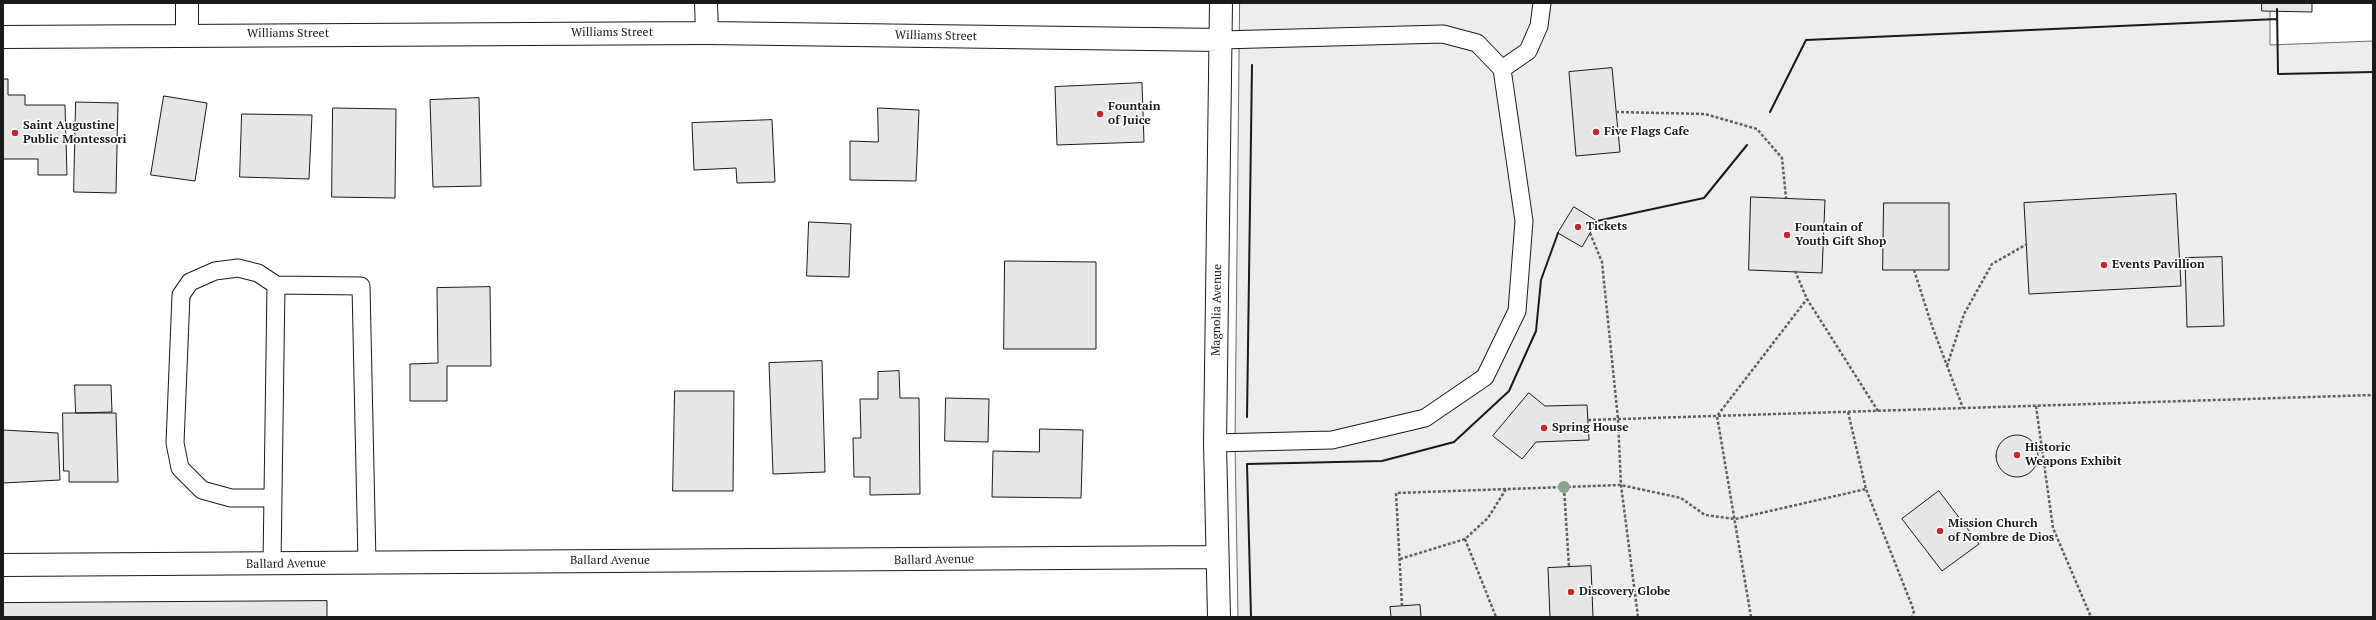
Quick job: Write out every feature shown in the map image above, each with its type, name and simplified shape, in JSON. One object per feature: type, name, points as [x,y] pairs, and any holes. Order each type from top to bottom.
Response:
[{"type":"street","points":[[186,3],[187,35]]},
{"type":"street","points":[[706,3],[707,33]]},
{"type":"street","name":"Magnolia Avenue","points":[[1219,617],[1215,443],[1221,3]]},
{"type":"street","name":"Williams Street","points":[[3,37],[707,33],[1221,40]]},
{"type":"street","name":"Ballard Avenue","points":[[3,565],[272,564],[367,562],[867,561],[1217,557]]},
{"type":"lane","points":[[1502,69],[1528,50],[1539,26],[1542,3]]},
{"type":"lane","points":[[1215,443],[1332,440],[1417,420],[1425,418],[1484,377],[1517,311],[1524,221],[1502,69],[1477,43],[1443,34],[1221,40]]},
{"type":"lane","points":[[273,498],[231,498],[202,490],[180,468],[175,443],[181,295],[190,282],[215,272],[238,268],[258,273],[276,286],[360,286],[367,562]]},
{"type":"lane","points":[[272,564],[276,286]]},
{"type":"path","points":[[1616,112],[1705,114],[1757,130],[1782,158],[1786,198]]},
{"type":"path","points":[[1590,233],[1602,262],[1618,419],[1621,485],[1638,617]]},
{"type":"path","points":[[1947,366],[1964,314],[1992,264],[2026,244]]},
{"type":"path","points":[[1914,270],[1963,408]]},
{"type":"path","points":[[1795,272],[1807,299],[1878,411]]},
{"type":"path","points":[[1751,617],[1717,416],[1807,299]]},
{"type":"path","points":[[1588,420],[2373,395]]},
{"type":"path","points":[[2036,406],[2053,528],[2091,617]]},
{"type":"path","points":[[1848,412],[1866,489],[1914,611],[1912,617]]},
{"type":"path","points":[[1402,606],[1396,493],[1621,485],[1681,498],[1705,515],[1735,519],[1866,489]]},
{"type":"path","points":[[1564,487],[1569,567]]},
{"type":"path","points":[[1400,559],[1465,539],[1488,518],[1506,489]]},
{"type":"path","points":[[1465,539],[1496,617]]},
{"type":"shaded area","points":[[1240,3],[2270,3],[2270,45],[2373,41],[2373,617],[1238,617],[1235,443]]},
{"type":"building","points":[[2262,3],[2312,3],[2312,12],[2262,11]]},
{"type":"building","name":"Five Flags Cafe","points":[[1612,68],[1620,152],[1576,156],[1569,72]]},
{"type":"building","points":[[3,79],[8,79],[8,95],[25,95],[25,105],[65,105],[67,175],[38,175],[38,159],[3,159]]},
{"type":"building","name":"Fountain of Juice","points":[[1142,83],[1144,142],[1057,145],[1055,87]]},
{"type":"building","points":[[164,96],[207,103],[195,181],[151,175]]},
{"type":"building","points":[[479,98],[481,186],[433,187],[430,100]]},
{"type":"building","points":[[76,102],[118,103],[116,193],[74,192]]},
{"type":"building","points":[[333,108],[396,109],[395,198],[332,197]]},
{"type":"building","points":[[878,108],[919,110],[916,181],[850,180],[850,141],[878,142]]},
{"type":"building","points":[[242,114],[312,115],[309,179],[240,177]]},
{"type":"building","points":[[772,120],[775,182],[737,183],[736,168],[694,170],[692,123]]},
{"type":"building","name":"Events Pavillion","points":[[2176,194],[2181,286],[2029,294],[2024,203]]},
{"type":"building","name":"Fountain of Youth Gift Shop","points":[[1751,197],[1825,200],[1822,273],[1749,270]]},
{"type":"building","points":[[1884,203],[1949,203],[1949,270],[1883,270]]},
{"type":"building","name":"Tickets","points":[[1574,207],[1597,221],[1582,247],[1558,233]]},
{"type":"building","points":[[809,222],[851,224],[849,277],[807,276]]},
{"type":"building","points":[[2222,257],[2224,326],[2187,327],[2185,258]]},
{"type":"building","points":[[1005,261],[1096,262],[1096,349],[1004,349]]},
{"type":"building","points":[[490,287],[491,366],[447,366],[447,401],[410,401],[410,364],[438,363],[437,288]]},
{"type":"building","points":[[822,361],[825,472],[773,474],[769,363]]},
{"type":"building","points":[[899,371],[900,398],[919,398],[920,494],[870,495],[870,477],[854,477],[853,438],[861,438],[860,399],[878,399],[878,372]]},
{"type":"building","points":[[75,385],[111,385],[112,412],[76,413]]},
{"type":"building","points":[[675,391],[734,391],[733,491],[673,491]]},
{"type":"building","name":"Spring House","points":[[1529,393],[1545,406],[1587,405],[1589,440],[1536,442],[1522,459],[1493,436]]},
{"type":"building","points":[[946,398],[989,399],[988,442],[945,441]]},
{"type":"building","points":[[63,413],[116,413],[118,482],[69,482],[69,471],[64,471]]},
{"type":"building","points":[[1040,429],[1083,430],[1081,498],[992,497],[993,451],[1039,452]]},
{"type":"building","points":[[3,430],[58,433],[60,480],[3,483]]},
{"type":"building","name":"Historic Weapons Exhibit","points":[[2013,435],[2021,435],[2032,441],[2038,452],[2038,460],[2032,471],[2021,477],[2013,477],[2002,471],[1996,460],[1996,452],[2002,441]]},
{"type":"building","name":"Mission Church of Nombre de Dios","points":[[1939,491],[1979,544],[1942,571],[1902,519]]},
{"type":"building","name":"Discovery Globe","points":[[1591,566],[1593,617],[1550,617],[1548,568]]},
{"type":"building","points":[[327,601],[327,617],[3,617],[3,603]]},
{"type":"building","points":[[1420,605],[1421,617],[1391,617],[1390,607]]},
{"type":"wall","points":[[2277,9],[2278,74],[2373,72]]},
{"type":"wall","points":[[1770,112],[1806,40],[2277,19]]},
{"type":"wall","points":[[1247,417],[1252,65]]},
{"type":"wall","points":[[1597,221],[1704,198],[1747,145]]},
{"type":"wall","points":[[1251,617],[1247,464],[1382,461],[1454,442],[1509,391],[1536,331],[1541,280],[1558,233]]},
{"type":"place","name":"Fountain of Juice","points":[[1100,114]]},
{"type":"place","name":"Five Flags Cafe","points":[[1596,132]]},
{"type":"place","name":"Saint Augustine Public Montessori","points":[[15,133]]},
{"type":"place","name":"Tickets","points":[[1578,227]]},
{"type":"place","name":"Fountain of Youth Gift Shop","points":[[1787,235]]},
{"type":"place","name":"Events Pavillion","points":[[2104,265]]},
{"type":"place","name":"Spring House","points":[[1544,428]]},
{"type":"place","name":"Historic Weapons Exhibit","points":[[2017,455]]},
{"type":"place","name":"Mission Church of Nombre de Dios","points":[[1940,531]]},
{"type":"place","name":"Discovery Globe","points":[[1571,592]]}]
